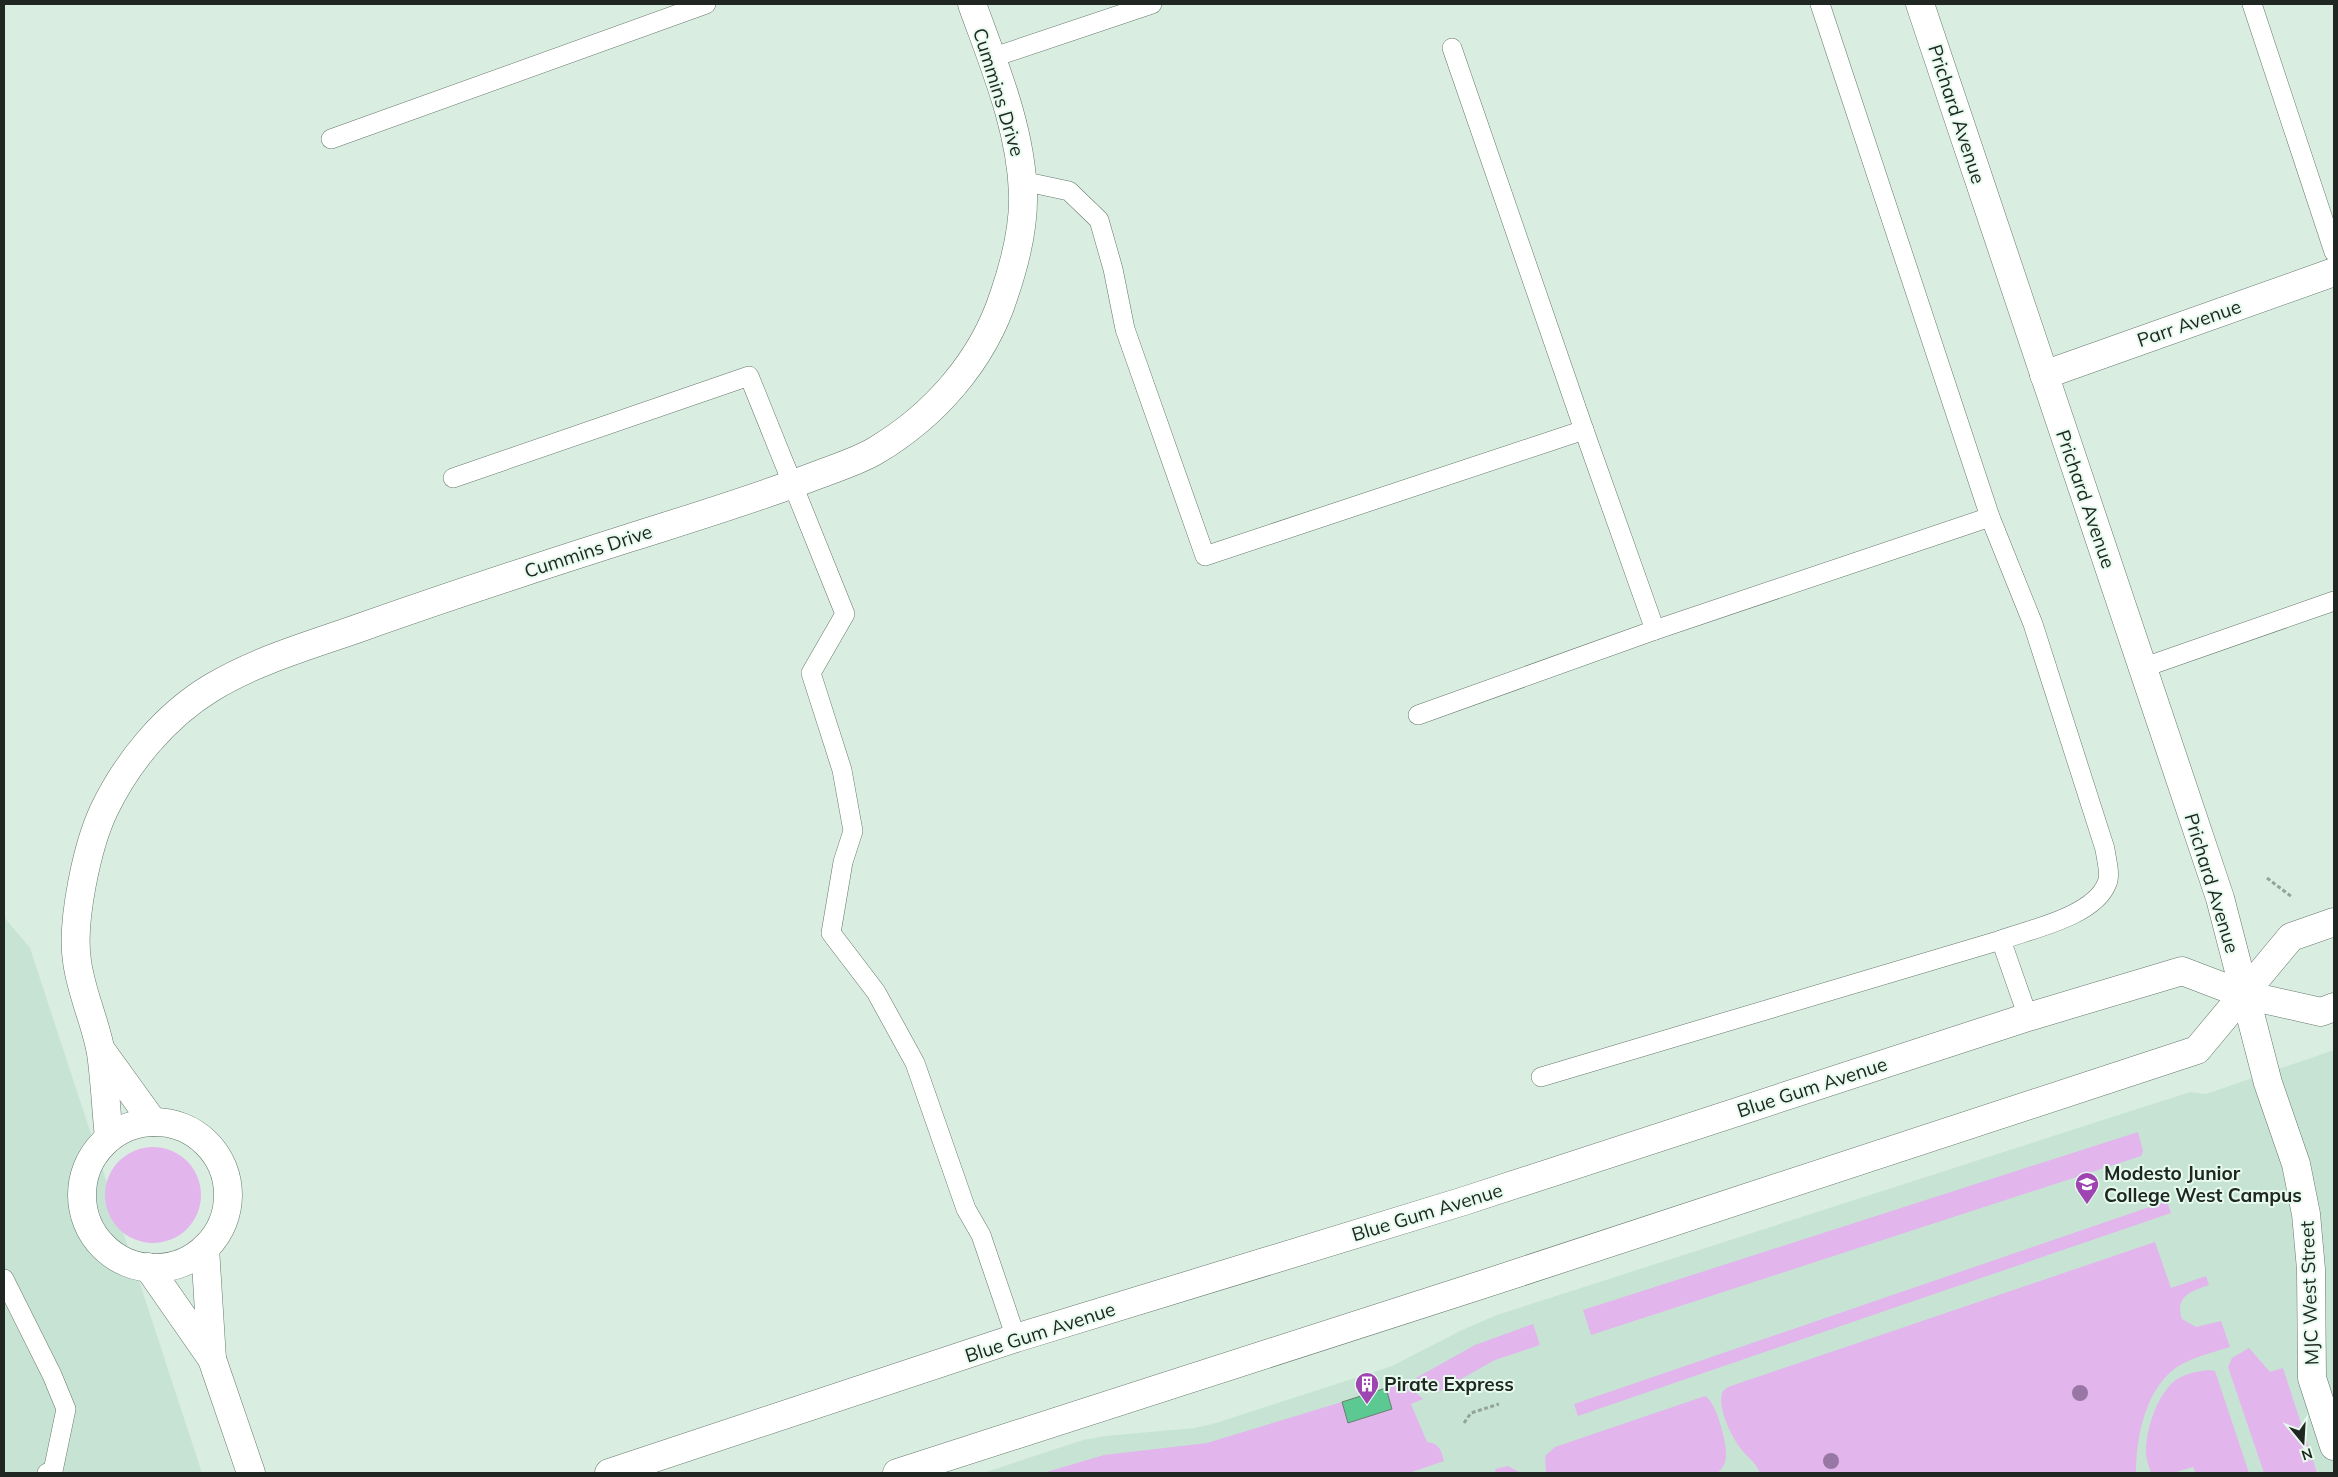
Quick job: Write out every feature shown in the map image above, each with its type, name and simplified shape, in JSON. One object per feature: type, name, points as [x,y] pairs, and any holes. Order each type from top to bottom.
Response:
[{"type":"street","name":"Cummins Drive","points":[[109,1138],[100,1049],[76,958],[85,864],[108,803],[130,764],[162,726],[209,689],[262,663],[484,584],[794,484],[871,454],[905,432],[950,390],[975,358],[998,314],[1017,256],[1023,200],[1020,160],[1007,103],[972,4]]},
{"type":"street","name":"Prichard Avenue","points":[[1920,4],[2220,898],[2244,995]]},
{"type":"street","name":"Parr Avenue","points":[[2044,375],[2334,272]]},
{"type":"street","points":[[897,1473],[1484,1284],[2197,1050],[2291,938],[2334,922]]},
{"type":"street","name":"Blue Gum Avenue","points":[[608,1473],[1016,1338],[1464,1201],[2028,1017],[2182,971],[2244,995],[2321,1012],[2334,1007]]},
{"type":"street","name":"MJC West Street","points":[[2244,995],[2268,1083],[2296,1164],[2306,1214],[2311,1269],[2312,1378],[2334,1446]]},
{"type":"street","name":"Cummins Drive","points":[[100,1049],[153,1122]]},
{"type":"street","points":[[153,1122],[178,1126],[200,1137],[217,1156],[226,1179],[228,1204],[220,1228],[205,1248],[184,1262],[162,1268],[138,1267],[117,1257],[99,1243],[87,1223],[82,1200],[84,1177],[93,1155],[109,1138],[129,1127],[153,1122]]},
{"type":"street","points":[[205,1248],[212,1359],[251,1473]]},
{"type":"street","points":[[148,1267],[212,1359]]},
{"type":"lane","points":[[331,139],[706,4]]},
{"type":"lane","points":[[991,58],[1152,4]]},
{"type":"lane","points":[[1542,1077],[2001,940],[2074,914],[2100,896],[2108,882],[2105,849],[2033,624],[1990,517],[1820,4]]},
{"type":"lane","points":[[2252,4],[2334,252]]},
{"type":"lane","points":[[1452,48],[1655,630]]},
{"type":"lane","points":[[1022,181],[1068,191],[1099,220],[1113,269],[1125,329],[1205,556],[1584,430]]},
{"type":"lane","points":[[453,478],[749,376],[845,614],[811,673],[842,770],[853,830],[843,862],[831,933],[876,992],[915,1063],[966,1209],[981,1235],[1016,1338]]},
{"type":"lane","points":[[1418,715],[1655,630],[1990,517]]},
{"type":"lane","points":[[2142,668],[2334,601]]},
{"type":"lane","points":[[2001,940],[2028,1017]]},
{"type":"lane","points":[[4,1279],[52,1375],[66,1409],[53,1471],[47,1473]]},
{"type":"path","points":[[2267,878],[2293,898]]},
{"type":"path","points":[[1464,1423],[1472,1413],[1500,1404]]},
{"type":"shaded area","points":[[4,917],[30,948],[202,1473],[4,1473]]},
{"type":"shaded area","name":"Modesto Junior College West Campus","points":[[2334,1050],[2334,1473],[983,1473],[1083,1440],[1105,1436],[1194,1428],[1216,1423],[1392,1366],[1462,1330],[1497,1315],[2190,1092],[2206,1094]]},
{"type":"shaded area","points":[[2138,1132],[2143,1151],[2141,1156],[1591,1335],[1583,1310]]},
{"type":"shaded area","points":[[144,1147],[162,1147],[180,1155],[193,1168],[201,1186],[198,1214],[180,1235],[162,1243],[144,1243],[126,1235],[113,1222],[105,1204],[105,1186],[113,1168],[126,1155]]},
{"type":"shaded area","points":[[2167,1201],[2171,1213],[1578,1416],[1574,1404]]},
{"type":"shaded area","points":[[2155,1242],[2171,1288],[2206,1276],[2209,1285],[2191,1292],[2180,1305],[2182,1319],[2196,1327],[2221,1321],[2230,1347],[2200,1356],[2182,1364],[2160,1384],[2152,1398],[2141,1428],[2136,1459],[2136,1473],[1760,1473],[1754,1463],[1741,1449],[1729,1429],[1721,1405],[1723,1391],[1728,1387]]},
{"type":"shaded area","points":[[1533,1324],[1540,1345],[1495,1360],[1436,1393],[1416,1378],[1475,1345]]},
{"type":"shaded area","points":[[2249,1348],[2270,1372],[2283,1368],[2317,1473],[2264,1473],[2228,1367],[2232,1358]]},
{"type":"shaded area","points":[[2215,1371],[2249,1473],[2196,1473],[2193,1467],[2173,1473],[2151,1473],[2146,1457],[2146,1445],[2150,1423],[2159,1401],[2179,1378],[2194,1372]]},
{"type":"shaded area","points":[[1404,1382],[1423,1399],[1411,1404],[1427,1442],[1435,1444],[1439,1448],[1444,1461],[1409,1473],[1043,1473],[1104,1455],[1207,1443],[1342,1402],[1349,1422],[1392,1409],[1386,1388]]},
{"type":"shaded area","points":[[1705,1396],[1709,1399],[1717,1414],[1725,1441],[1725,1460],[1723,1467],[1718,1473],[1546,1473],[1545,1456],[1555,1447]]},
{"type":"shaded area","points":[[1508,1466],[1521,1473],[1496,1473],[1495,1469]]},
{"type":"building","name":"Pirate Express","points":[[1386,1388],[1392,1409],[1348,1423],[1342,1402]]},
{"type":"place","name":"Modesto Junior College West Campus","points":[[2087,1205]]},
{"type":"place","name":"Pirate Express","points":[[1367,1405]]}]
